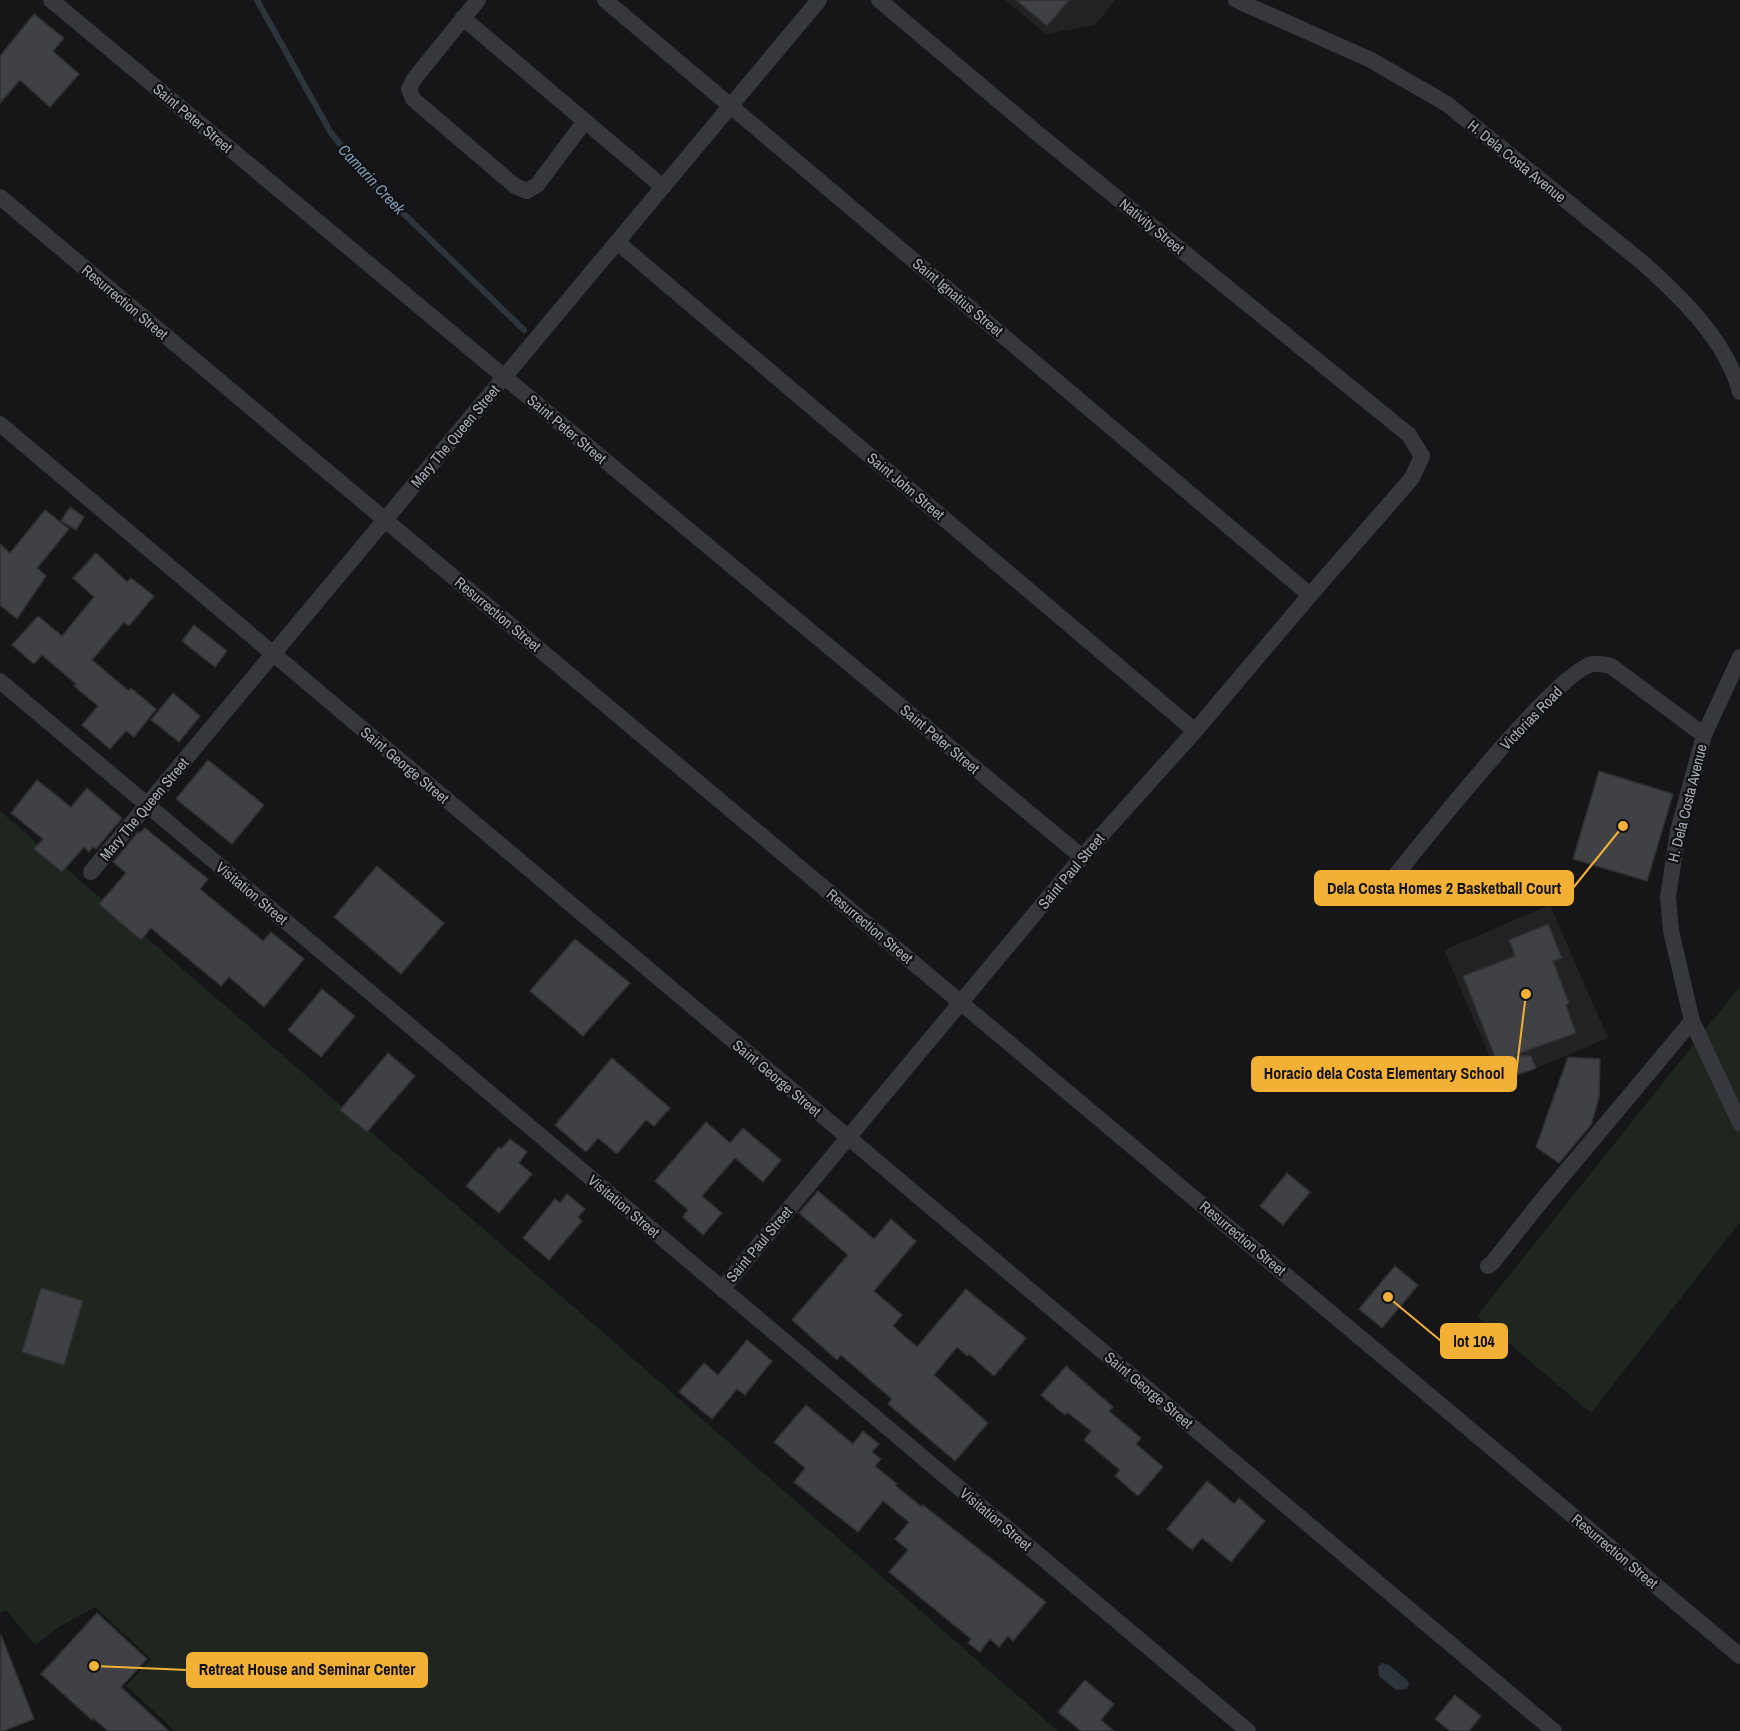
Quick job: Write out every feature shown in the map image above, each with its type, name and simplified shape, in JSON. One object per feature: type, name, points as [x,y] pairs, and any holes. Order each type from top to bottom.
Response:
[{"type":"street","name":"Saint Peter Street","points":[[51,0],[1082,857]]},
{"type":"street","points":[[478,0],[414,79],[409,89],[413,99],[515,186],[528,191],[537,185],[585,121]]},
{"type":"street","name":"Saint Ignatius Street","points":[[605,0],[1310,595]]},
{"type":"street","name":"Mary The Queen Street","points":[[91,872],[819,0]]},
{"type":"street","name":"Nativity Street","points":[[879,0],[1037,133],[1409,435],[1422,456]]},
{"type":"street","name":"H. Dela Costa Avenue","points":[[1236,0],[1371,60],[1447,104],[1634,255],[1673,290],[1716,343],[1740,392]]},
{"type":"street","points":[[464,18],[663,187]]},
{"type":"street","name":"Resurrection Street","points":[[0,197],[1740,1656]]},
{"type":"street","name":"Saint John Street","points":[[617,242],[1195,731]]},
{"type":"street","name":"Saint George Street","points":[[0,424],[1554,1731]]},
{"type":"street","name":"Saint Paul Street","points":[[722,1288],[1082,857],[1195,731],[1412,478],[1422,456]]},
{"type":"street","name":"H. Dela Costa Avenue","points":[[1740,657],[1704,735],[1677,831],[1668,897],[1671,932],[1692,1021],[1740,1123]]},
{"type":"street","name":"Victorias Road","points":[[1389,883],[1494,756],[1570,677],[1592,664],[1611,666],[1704,735]]},
{"type":"street","name":"Visitation Street","points":[[0,681],[1248,1731]]},
{"type":"street","points":[[1488,1266],[1692,1021]]},
{"type":"shaded area","points":[[1005,0],[1115,0],[1095,25],[1046,34]]},
{"type":"shaded area","points":[[0,811],[614,1342],[1058,1731],[175,1731],[126,1686],[151,1659],[95,1607],[61,1626],[35,1645],[6,1610],[0,1613]]},
{"type":"shaded area","points":[[1550,905],[1608,1038],[1501,1083],[1444,950]]},
{"type":"shaded area","points":[[1740,986],[1740,1222],[1591,1413],[1477,1316]]},
{"type":"shaded area","points":[[1382,1663],[1389,1665],[1407,1680],[1409,1683],[1407,1689],[1396,1690],[1379,1676],[1378,1666]]},
{"type":"building","points":[[1016,0],[1069,0],[1047,26]]},
{"type":"building","points":[[34,14],[64,38],[53,51],[79,74],[50,107],[20,80],[0,103],[0,56]]},
{"type":"building","points":[[70,507],[84,517],[76,530],[61,521]]},
{"type":"building","points":[[45,510],[69,529],[37,568],[46,576],[17,619],[0,605],[0,544],[10,553]]},
{"type":"building","points":[[96,553],[127,582],[131,578],[154,596],[129,626],[124,622],[92,660],[129,691],[131,688],[156,709],[134,737],[126,731],[110,749],[82,725],[98,706],[42,655],[34,664],[12,645],[38,616],[62,636],[94,597],[73,578]]},
{"type":"building","points":[[194,625],[227,651],[215,667],[182,641]]},
{"type":"building","points":[[173,693],[200,716],[179,742],[151,720]]},
{"type":"building","points":[[208,760],[264,805],[232,844],[176,799]]},
{"type":"building","points":[[1599,771],[1673,794],[1647,881],[1573,859]]},
{"type":"building","points":[[37,780],[71,807],[87,788],[122,818],[96,849],[93,847],[89,852],[84,847],[62,872],[34,849],[43,839],[11,813]]},
{"type":"building","points":[[145,828],[208,879],[200,889],[263,941],[271,932],[304,959],[264,1007],[229,977],[221,986],[151,928],[141,940],[99,904],[126,873],[113,862],[138,832],[140,833]]},
{"type":"building","points":[[377,866],[444,923],[401,974],[334,917]]},
{"type":"building","points":[[1548,924],[1562,958],[1553,961],[1569,1003],[1566,1005],[1576,1033],[1515,1055],[1531,1056],[1536,1068],[1504,1080],[1463,976],[1515,956],[1509,940]]},
{"type":"building","points":[[575,939],[630,983],[583,1036],[530,991]]},
{"type":"building","points":[[322,989],[355,1016],[321,1057],[288,1030]]},
{"type":"building","points":[[388,1053],[415,1076],[367,1132],[340,1110]]},
{"type":"building","points":[[1568,1057],[1600,1059],[1599,1098],[1591,1125],[1559,1163],[1536,1147]]},
{"type":"building","points":[[612,1058],[670,1108],[654,1126],[646,1120],[617,1154],[598,1138],[586,1152],[555,1125]]},
{"type":"building","points":[[706,1122],[730,1143],[743,1128],[781,1160],[763,1182],[735,1158],[702,1196],[722,1213],[703,1235],[683,1217],[688,1210],[655,1181]]},
{"type":"building","points":[[510,1139],[527,1152],[519,1163],[532,1174],[499,1213],[466,1186],[499,1147],[501,1149]]},
{"type":"building","points":[[1287,1173],[1310,1192],[1283,1225],[1260,1206]]},
{"type":"building","points":[[818,1191],[874,1239],[891,1219],[916,1241],[874,1291],[902,1315],[893,1326],[917,1347],[966,1289],[1026,1338],[994,1376],[969,1354],[967,1356],[957,1347],[934,1375],[988,1423],[955,1461],[888,1404],[892,1399],[841,1355],[837,1360],[792,1320],[848,1255],[799,1213]]},
{"type":"building","points":[[567,1194],[585,1209],[578,1217],[582,1221],[549,1260],[523,1238],[555,1199],[560,1203]]},
{"type":"building","points":[[1395,1266],[1418,1285],[1382,1328],[1359,1309]]},
{"type":"building","points":[[41,1288],[83,1301],[64,1365],[22,1352]]},
{"type":"building","points":[[747,1340],[772,1361],[745,1395],[737,1389],[712,1419],[679,1392],[704,1363],[718,1375]]},
{"type":"building","points":[[1066,1366],[1113,1407],[1109,1411],[1141,1438],[1136,1444],[1163,1467],[1138,1496],[1115,1476],[1120,1470],[1084,1440],[1091,1431],[1067,1412],[1065,1415],[1041,1395]]},
{"type":"building","points":[[806,1405],[853,1444],[863,1431],[879,1444],[872,1452],[881,1459],[875,1466],[897,1484],[896,1486],[1046,1602],[1013,1641],[1008,1636],[999,1647],[990,1639],[980,1652],[968,1643],[971,1639],[889,1572],[908,1550],[895,1539],[909,1522],[883,1501],[858,1532],[794,1482],[805,1468],[774,1442]]},
{"type":"building","points":[[1207,1481],[1234,1504],[1239,1498],[1265,1521],[1231,1562],[1202,1538],[1192,1550],[1167,1529]]},
{"type":"building","points":[[97,1613],[147,1659],[121,1687],[169,1731],[108,1731],[93,1718],[92,1720],[41,1674]]},
{"type":"building","points":[[1,1635],[34,1719],[3,1731],[0,1731]]},
{"type":"building","points":[[1085,1680],[1114,1704],[1101,1720],[1114,1731],[1081,1731],[1058,1712]]},
{"type":"building","points":[[1455,1695],[1481,1716],[1469,1731],[1450,1731],[1435,1719]]},
{"type":"waterway","name":"Camarin Creek","points":[[257,0],[331,133],[373,184],[524,330]]},
{"type":"place","name":"Dela Costa Homes 2 Basketball Court","points":[[1623,826]]},
{"type":"place","name":"Horacio dela Costa Elementary School","points":[[1526,994]]},
{"type":"place","name":"lot 104","points":[[1388,1297]]},
{"type":"place","name":"Retreat House and Seminar Center","points":[[94,1666]]}]
